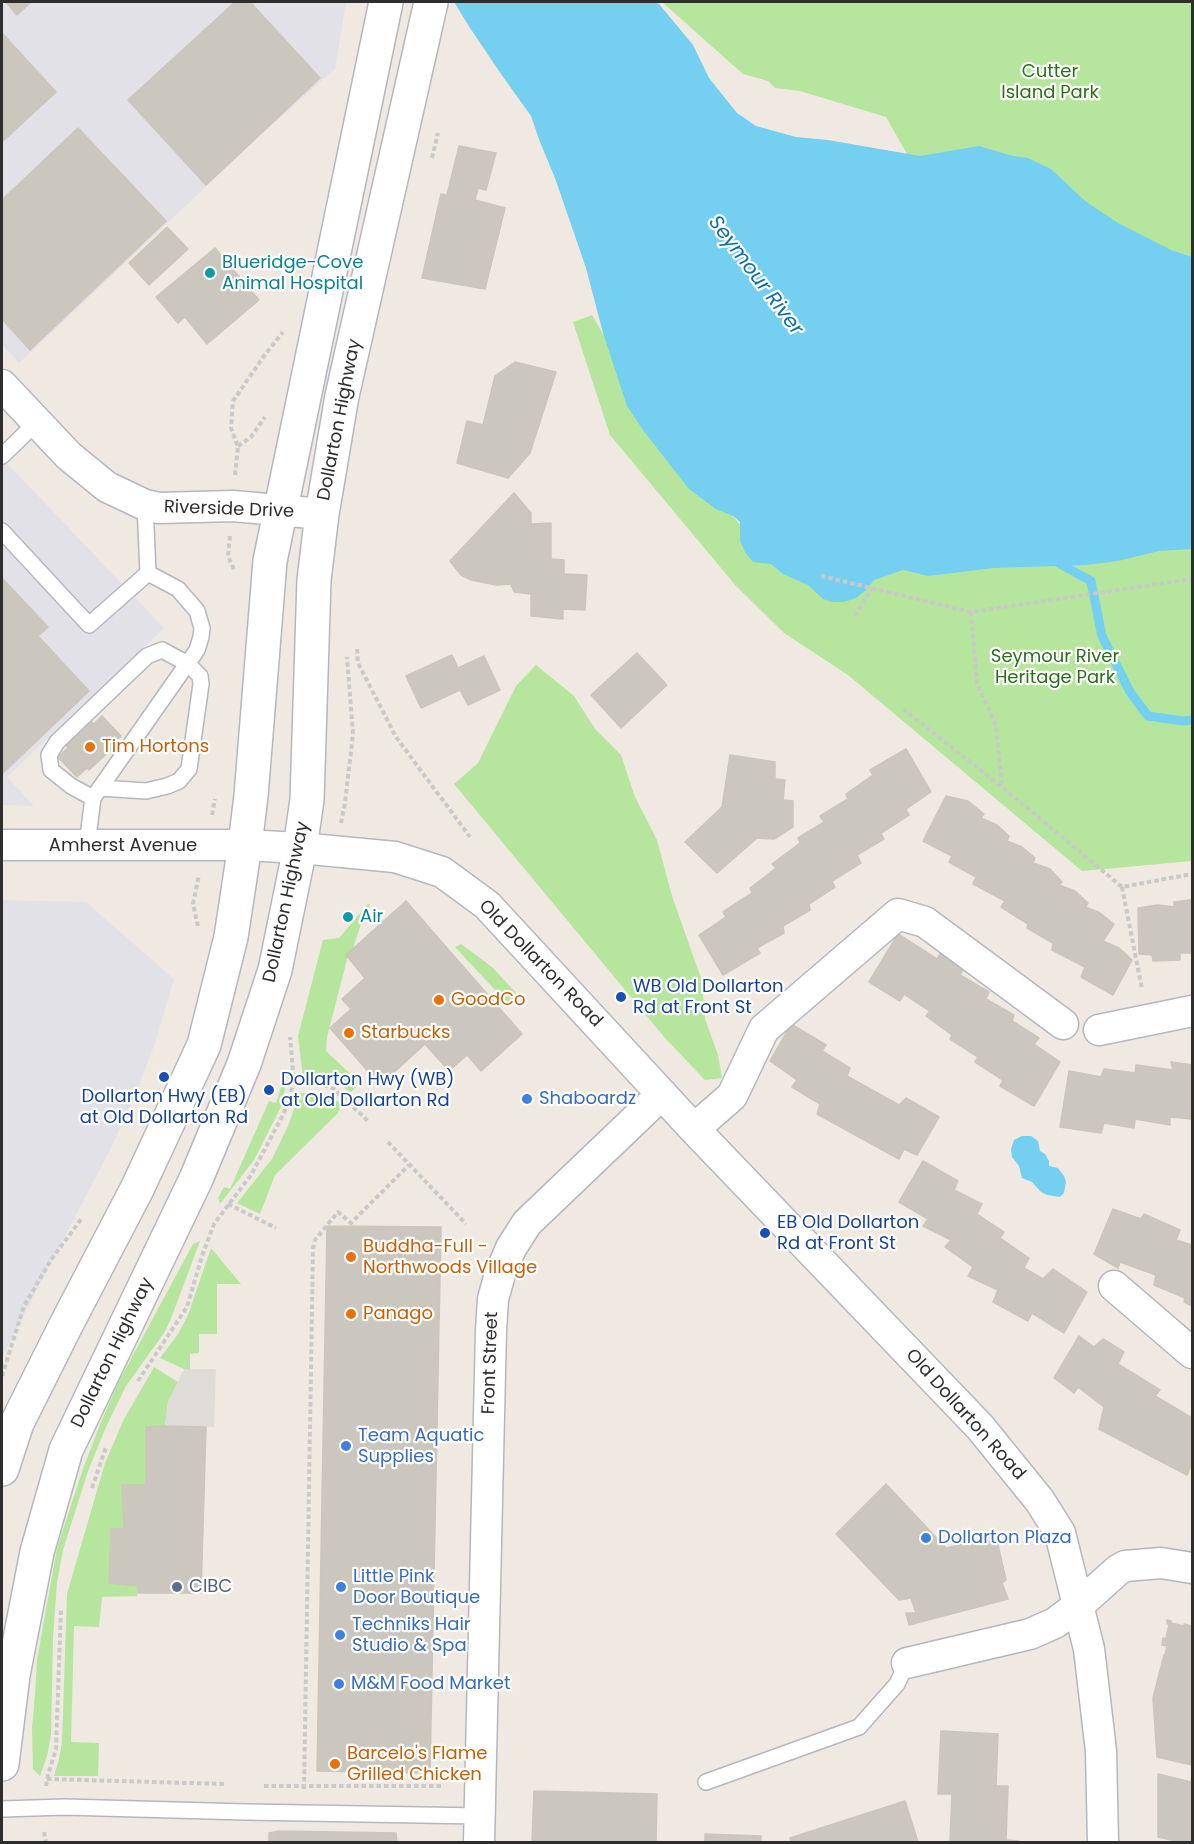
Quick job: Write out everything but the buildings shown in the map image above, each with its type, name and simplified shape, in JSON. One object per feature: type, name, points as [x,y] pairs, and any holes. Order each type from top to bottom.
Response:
[{"type":"main road","points":[[2,1469],[17,1424],[66,1324],[137,1189],[204,1045],[231,937],[245,845],[270,561],[386,2]]},
{"type":"main road","name":"Dollarton Highway","points":[[2,1764],[13,1675],[37,1552],[66,1450],[196,1179],[244,1064],[275,970],[300,848],[307,800],[314,580],[322,514],[342,396],[431,2]]},
{"type":"street","name":"Riverside Drive","points":[[2,384],[69,456],[107,487],[145,506],[159,508],[233,506],[322,514]]},
{"type":"street","name":"Amherst Avenue","points":[[2,845],[245,845]]},
{"type":"street","name":"Old Dollarton Road","points":[[245,845],[395,857],[442,872],[487,905],[694,1130],[993,1442],[1040,1502],[1059,1533],[1079,1605],[1089,1649],[1101,1750],[1103,1842]]},
{"type":"street","points":[[694,1130],[732,1096],[764,1029],[898,914],[925,922],[1063,1024]]},
{"type":"street","points":[[1100,1030],[1192,1011]]},
{"type":"street","name":"Front Street","points":[[479,1829],[493,1299],[511,1248],[527,1223],[662,1094]]},
{"type":"street","points":[[1114,1286],[1192,1353]]},
{"type":"street","points":[[907,1664],[1030,1634],[1055,1623],[1125,1566],[1161,1563],[1192,1568]]},
{"type":"lane","points":[[2,456],[37,422]]},
{"type":"lane","points":[[145,506],[148,573]]},
{"type":"lane","points":[[2,531],[89,625],[148,573]]},
{"type":"lane","points":[[87,845],[96,793],[188,664],[197,650],[201,637],[202,628],[198,611],[178,589],[148,573]]},
{"type":"lane","points":[[162,650],[188,664],[200,676],[201,684],[189,769],[179,781],[146,790],[96,793],[71,786],[51,770],[49,755],[57,742],[147,656],[162,650]]},
{"type":"lane","points":[[706,1782],[859,1727],[897,1684],[907,1664]]},
{"type":"lane","points":[[2,1809],[44,1807],[479,1829]]},
{"type":"path","points":[[238,447],[231,428],[233,401],[264,356],[290,324]]},
{"type":"path","points":[[821,576],[971,612],[1192,579]]},
{"type":"path","points":[[855,616],[872,588]]},
{"type":"path","points":[[971,612],[977,683],[996,726],[1002,787]]},
{"type":"path","points":[[343,814],[353,734],[346,649]]},
{"type":"path","points":[[357,649],[358,663],[396,737],[470,837]]},
{"type":"path","points":[[903,709],[1002,787],[1122,887],[1148,1021]]},
{"type":"path","points":[[1122,887],[1192,874]]},
{"type":"path","points":[[195,896],[193,904],[198,930]]},
{"type":"path","points":[[137,1382],[187,1307],[214,1224],[250,1175],[284,1113],[294,1082],[289,1040],[292,1028]]},
{"type":"path","points":[[294,1082],[321,1084],[334,1089],[368,1121]]},
{"type":"path","points":[[388,1142],[466,1224]]},
{"type":"path","points":[[304,1796],[313,1248],[315,1240],[338,1212],[351,1223],[409,1165]]},
{"type":"path","points":[[228,1204],[276,1228]]},
{"type":"path","points":[[2,1376],[24,1306],[51,1260],[83,1217]]},
{"type":"path","points":[[88,1499],[108,1444]]},
{"type":"path","points":[[46,1842],[44,1807],[47,1779],[56,1749],[62,1602]]},
{"type":"path","points":[[47,1779],[226,1784]]},
{"type":"path","points":[[264,1786],[442,1786]]},
{"type":"shaded area","points":[[2,2],[346,2],[335,69],[263,133],[19,363],[2,345]]},
{"type":"shaded area","points":[[2,458],[164,628],[7,777],[34,806],[2,805]]},
{"type":"shaded area","points":[[2,900],[86,902],[174,979],[155,1043],[134,1098],[111,1148],[2,1357]]},
{"type":"shaded area","points":[[184,1369],[216,1369],[214,1427],[165,1426],[168,1402]]},
{"type":"green space","name":"Cutter Island Park","points":[[662,2],[1192,2],[1192,302],[929,193],[886,117],[800,91],[775,88],[768,81],[743,74]]},
{"type":"green space","name":"Seymour River Heritage Park","points":[[592,315],[662,435],[752,538],[1192,525],[1192,861],[1082,871],[848,675],[784,633],[736,586],[610,435],[573,322]]},
{"type":"green space","points":[[536,665],[574,696],[595,729],[621,755],[635,797],[657,840],[672,896],[702,981],[705,1019],[718,1055],[722,1078],[705,1080],[665,1038],[454,784],[478,763],[516,686]]},
{"type":"green space","points":[[370,904],[369,907],[361,916],[363,918],[353,948],[349,952],[327,1037],[326,1051],[360,1083],[350,1093],[339,1082],[331,1078],[303,1077],[298,1036],[323,940],[339,938]]},
{"type":"green space","points":[[461,944],[492,967],[518,995],[510,1006],[455,947]]},
{"type":"green space","points":[[286,1072],[282,1105],[254,1160],[220,1204],[218,1198],[224,1187],[230,1189],[269,1101],[276,1103]]},
{"type":"green space","points":[[300,1093],[329,1095],[342,1105],[337,1114],[275,1175],[260,1214],[237,1203],[272,1159],[288,1126]]},
{"type":"green space","points":[[200,1241],[164,1333],[126,1386],[106,1427],[88,1471],[63,1550],[57,1582],[53,1638],[51,1735],[40,1776],[33,1769],[32,1728],[37,1660],[57,1548],[83,1469],[118,1383],[193,1244]]},
{"type":"green space","points":[[211,1248],[241,1284],[217,1284],[217,1334],[199,1334],[199,1353],[190,1354],[190,1369],[184,1369],[160,1358],[178,1334],[188,1315]]},
{"type":"green space","points":[[154,1367],[178,1382],[168,1402],[165,1426],[146,1427],[146,1485],[122,1485],[124,1529],[111,1529],[109,1583],[138,1586],[137,1596],[102,1597],[99,1627],[74,1626],[71,1742],[99,1743],[98,1776],[54,1776],[62,1742],[67,1594],[105,1463],[123,1421]]},
{"type":"water","name":"Seymour River","points":[[454,2],[654,2],[659,4],[693,45],[709,78],[737,113],[756,126],[796,137],[828,140],[920,156],[979,146],[1028,158],[1051,169],[1085,201],[1118,223],[1171,250],[1192,257],[1192,549],[1159,551],[1118,561],[1086,565],[994,568],[928,576],[903,570],[874,580],[856,598],[844,602],[823,599],[808,585],[783,574],[771,564],[753,562],[740,541],[740,522],[733,516],[716,509],[689,489],[627,406],[603,333],[586,268],[531,116]]},
{"type":"water","points":[[1022,1136],[1031,1136],[1038,1141],[1040,1151],[1045,1154],[1049,1166],[1058,1168],[1064,1176],[1066,1182],[1064,1193],[1060,1197],[1041,1192],[1032,1182],[1022,1178],[1019,1166],[1012,1157],[1011,1149],[1014,1140]]},
{"type":"waterway","points":[[1055,561],[1091,581],[1102,636],[1130,692],[1148,716],[1183,721],[1192,720]]},
{"type":"place","name":"Blueridge-Cove Animal Hospital","points":[[210,273]]},
{"type":"place","name":"Tim Hortons","points":[[90,747]]},
{"type":"place","name":"Air","points":[[348,917]]},
{"type":"place","name":"WB Old Dollarton Rd at Front St","points":[[621,997]]},
{"type":"place","name":"GoodCo","points":[[439,1000]]},
{"type":"place","name":"Starbucks","points":[[349,1033]]},
{"type":"place","name":"Dollarton Hwy (EB) at Old Dollarton Rd","points":[[164,1077]]},
{"type":"place","name":"Dollarton Hwy (WB) at Old Dollarton Rd","points":[[269,1090]]},
{"type":"place","name":"Shaboardz","points":[[527,1099]]},
{"type":"place","name":"EB Old Dollarton Rd at Front St","points":[[765,1233]]},
{"type":"place","name":"Buddha-Full - Northwoods Village","points":[[351,1257]]},
{"type":"place","name":"Panago","points":[[351,1314]]},
{"type":"place","name":"Team Aquatic Supplies","points":[[346,1446]]},
{"type":"place","name":"Dollarton Plaza","points":[[926,1538]]},
{"type":"place","name":"CIBC","points":[[177,1587]]},
{"type":"place","name":"Little Pink Door Boutique","points":[[341,1587]]},
{"type":"place","name":"Techniks Hair Studio & Spa","points":[[340,1635]]},
{"type":"place","name":"M&M Food Market","points":[[339,1684]]},
{"type":"place","name":"Barcelo's Flame Grilled Chicken","points":[[335,1764]]}]
